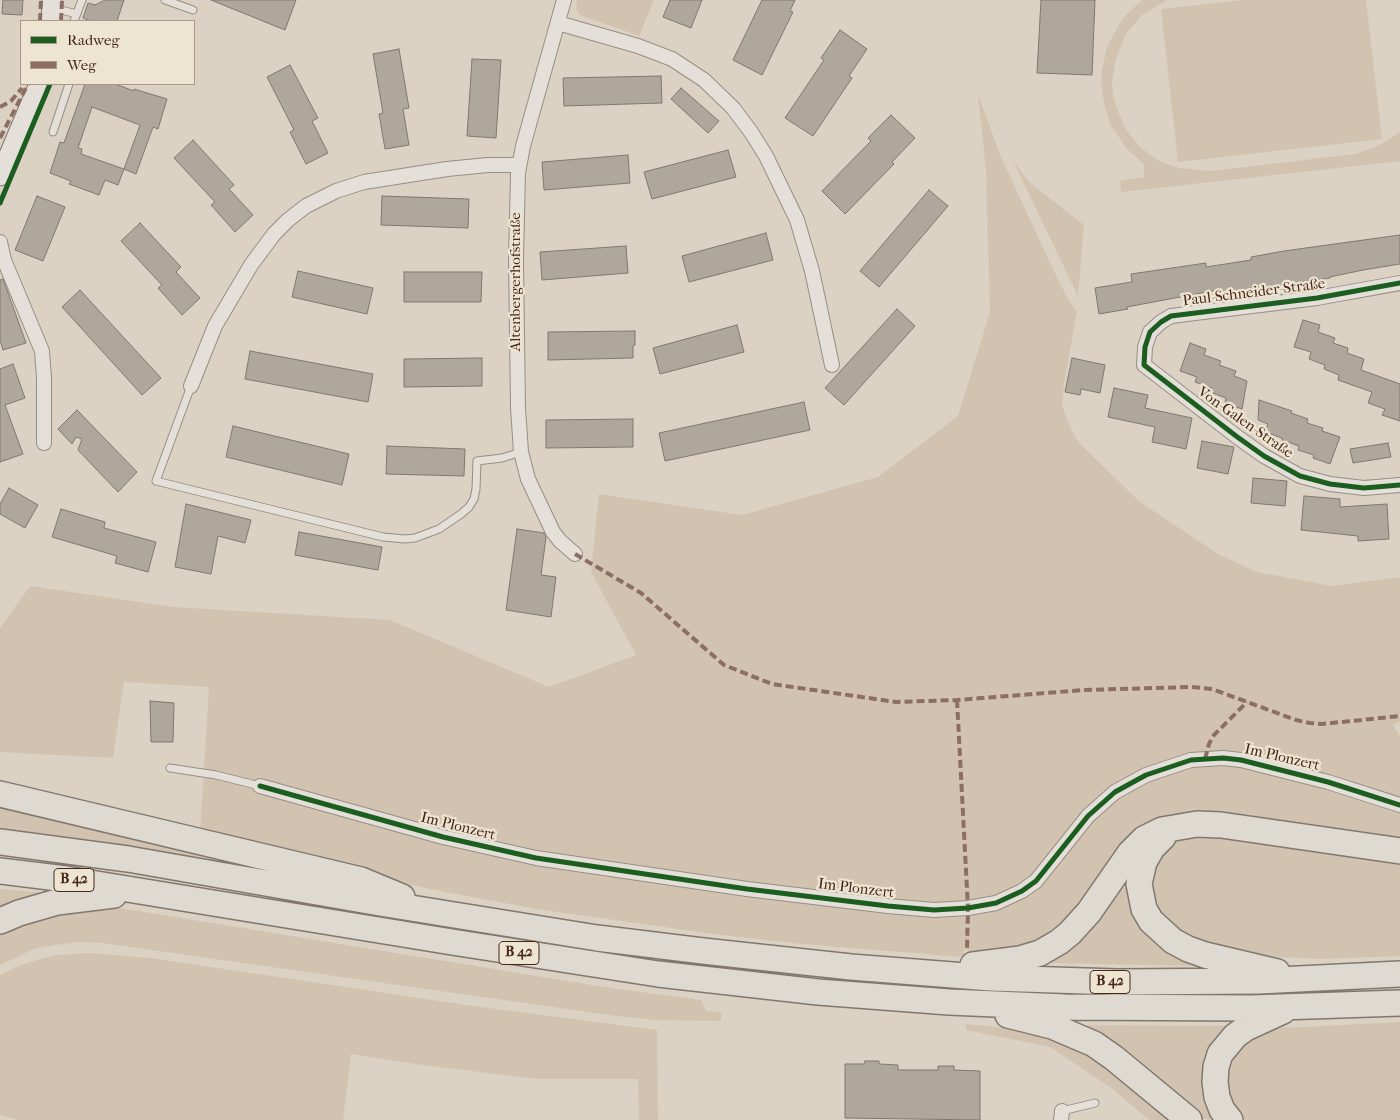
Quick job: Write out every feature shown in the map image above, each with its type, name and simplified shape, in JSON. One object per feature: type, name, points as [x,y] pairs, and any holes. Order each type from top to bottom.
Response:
[{"type":"highway","points":[[0,794],[361,880],[442,913]]},
{"type":"highway","points":[[912,972],[1020,959],[1040,953],[1059,942],[1080,923],[1094,906],[1130,853],[1144,839],[1155,833],[1180,826],[1197,824],[1221,825],[1400,850]]},
{"type":"highway","points":[[1180,826],[1158,840],[1148,854],[1141,871],[1140,896],[1144,909],[1151,921],[1173,941],[1205,955],[1308,979]]},
{"type":"highway","name":"B 42","points":[[0,842],[128,859],[596,938],[816,964],[991,978],[1117,982],[1308,979],[1400,974]]},
{"type":"highway","name":"B 42","points":[[0,871],[147,892],[658,974],[818,992],[950,1002],[1065,1007],[1292,1007],[1400,1003]]},
{"type":"highway","points":[[0,921],[19,913],[57,902],[147,892]]},
{"type":"highway","points":[[950,1002],[1037,1022],[1088,1041],[1114,1058],[1189,1120]]},
{"type":"highway","points":[[1230,1120],[1219,1103],[1215,1082],[1216,1067],[1220,1054],[1235,1036],[1246,1028],[1292,1007]]},
{"type":"street","name":"Altenbergerhofstraße","points":[[564,0],[519,165],[517,184],[516,331],[518,424],[521,452],[528,478],[548,524],[560,541],[575,554]]},
{"type":"street","points":[[558,23],[638,46],[672,59],[704,80],[733,108],[766,156],[797,220],[812,271],[832,366]]},
{"type":"street","points":[[0,176],[39,85]]},
{"type":"street","points":[[191,386],[215,326],[251,265],[274,234],[306,206],[336,191],[364,182],[488,165],[519,165]]},
{"type":"street","points":[[0,242],[4,260],[42,351],[44,443]]},
{"type":"street","name":"Paul-Schneider-Straße","points":[[1144,365],[1145,347],[1150,332],[1161,322],[1172,316],[1317,298],[1400,283]]},
{"type":"street","name":"Von-Galen-Straße","points":[[1144,365],[1264,456],[1300,476],[1330,484],[1364,488],[1400,485]]},
{"type":"street","name":"Im Plonzert","points":[[260,786],[443,837],[536,858],[747,889],[934,910],[996,904],[1022,890],[1036,881],[1088,816],[1115,792],[1146,775],[1191,760],[1224,758],[1241,760],[1328,782],[1400,805]]},
{"type":"lane","points":[[52,10],[75,18],[82,0]]},
{"type":"lane","points":[[165,0],[193,10]]},
{"type":"lane","points":[[54,132],[69,85]]},
{"type":"lane","points":[[191,386],[156,481],[383,537],[415,538],[445,526],[469,507],[474,499],[477,461],[502,458],[521,452]]},
{"type":"lane","name":"Im Plonzert","points":[[170,768],[216,775],[260,786]]},
{"type":"lane","points":[[1062,1115],[1095,1103]]},
{"type":"shaded area","points":[[577,0],[654,0],[639,36],[580,15],[576,9]]},
{"type":"shaded area","points":[[1142,0],[1167,0],[1142,15],[1126,34],[1116,58],[1112,81],[1113,94],[1125,128],[1139,146],[1157,160],[1178,168],[1211,171],[1355,154],[1378,146],[1400,132],[1400,161],[1121,192],[1120,181],[1144,177],[1144,164],[1127,149],[1110,124],[1104,103],[1101,82],[1102,70],[1107,47],[1118,26],[1125,16]]},
{"type":"shaded area","points":[[1243,0],[1366,0],[1382,139],[1178,162],[1161,9]]},
{"type":"shaded area","points":[[978,94],[1001,157],[1052,267],[1077,312],[1064,383],[1062,405],[1069,425],[1079,443],[1140,502],[1218,554],[1257,572],[1332,586],[1400,577],[1400,721],[1393,725],[1400,736],[1400,841],[1202,814],[1093,895],[1042,945],[970,957],[970,951],[964,950],[963,957],[801,944],[721,935],[536,909],[430,889],[200,834],[209,687],[124,682],[113,758],[0,752],[0,628],[30,586],[173,607],[390,620],[549,687],[636,655],[591,572],[599,494],[742,515],[878,477],[958,416],[990,312],[986,170]]},
{"type":"shaded area","points":[[1013,161],[1029,182],[1084,225],[1078,296]]},
{"type":"shaded area","points":[[0,805],[268,870],[264,874],[0,834]]},
{"type":"shaded area","points":[[1198,834],[1400,861],[1400,956],[1319,959],[1278,957],[1244,955],[1200,946],[1159,918],[1148,875],[1169,844]]},
{"type":"shaded area","points":[[1129,865],[1132,883],[1202,964],[1197,966],[1045,963]]},
{"type":"shaded area","points":[[0,889],[56,894],[0,916]]},
{"type":"shaded area","points":[[114,907],[604,987],[701,1000],[706,1011],[721,1012],[721,1021],[655,1020],[616,1016],[102,943],[80,942],[34,949],[0,965],[0,929],[24,918]]},
{"type":"shaded area","points":[[90,953],[151,958],[466,1005],[657,1030],[658,1120],[639,1120],[638,1079],[536,1079],[351,1054],[343,1120],[19,1120],[0,1115],[0,975],[40,959],[57,955]]},
{"type":"shaded area","points":[[1400,1022],[1400,1120],[1240,1120],[1226,1098],[1223,1078],[1238,1045],[1263,1029]]},
{"type":"shaded area","points":[[966,1024],[1029,1030],[1085,1050],[1176,1120],[1149,1120],[1114,1090],[1050,1047],[966,1030]]},
{"type":"shaded area","points":[[1068,1025],[1232,1026],[1226,1035],[1221,1120],[1200,1119]]},
{"type":"building","points":[[3,0],[23,0],[22,15],[2,14]]},
{"type":"building","points":[[105,0],[124,0],[117,20],[88,20],[83,18],[88,3],[95,5]]},
{"type":"building","points":[[211,0],[296,0],[285,30]]},
{"type":"building","points":[[670,0],[702,0],[691,28],[663,17]]},
{"type":"building","points":[[762,0],[795,0],[790,11],[793,12],[762,75],[733,60]]},
{"type":"building","points":[[1041,0],[1095,0],[1092,75],[1037,73]]},
{"type":"building","points":[[840,30],[867,49],[849,76],[852,78],[813,136],[785,118],[824,60],[821,58]]},
{"type":"building","points":[[399,49],[409,108],[403,109],[409,145],[385,149],[379,114],[383,113],[373,54]]},
{"type":"building","points":[[472,59],[501,60],[496,138],[467,136]]},
{"type":"building","points":[[290,65],[318,118],[312,121],[328,153],[306,164],[290,132],[294,130],[267,77]]},
{"type":"building","points":[[661,76],[662,103],[564,106],[563,78]]},
{"type":"building","points":[[85,85],[118,85],[167,99],[158,129],[153,127],[136,174],[124,169],[118,185],[105,180],[99,195],[69,184],[71,181],[50,173],[60,142],[64,143]],"holes":[[[92,107],[140,125],[124,169],[81,154],[82,149],[78,148]]]},
{"type":"building","points":[[681,88],[719,121],[708,133],[671,99]]},
{"type":"building","points":[[891,115],[915,138],[892,162],[894,164],[845,214],[822,191],[871,141],[868,138]]},
{"type":"building","points":[[193,140],[234,185],[229,189],[253,215],[235,232],[211,205],[215,202],[174,158]]},
{"type":"building","points":[[728,150],[736,177],[652,199],[644,172]]},
{"type":"building","points":[[628,155],[630,183],[544,190],[542,162]]},
{"type":"building","points":[[929,190],[948,206],[879,287],[860,271]]},
{"type":"building","points":[[37,196],[65,207],[43,261],[15,250]]},
{"type":"building","points":[[382,196],[469,199],[468,228],[381,225]]},
{"type":"building","points":[[140,223],[181,267],[176,272],[200,298],[182,315],[158,288],[162,285],[121,241]]},
{"type":"building","points":[[766,233],[773,260],[689,282],[682,256]]},
{"type":"building","points":[[1400,235],[1400,264],[1330,278],[1218,295],[1217,290],[1099,314],[1095,288],[1132,282],[1131,274],[1206,263],[1206,267],[1251,260],[1251,257],[1284,251]]},
{"type":"building","points":[[626,246],[628,273],[542,280],[540,252]]},
{"type":"building","points":[[298,271],[373,288],[367,314],[292,297]]},
{"type":"building","points":[[404,272],[482,272],[481,302],[404,302]]},
{"type":"building","points":[[3,279],[26,343],[3,350],[0,340],[0,280]]},
{"type":"building","points":[[80,290],[161,378],[142,395],[62,307]]},
{"type":"building","points":[[897,309],[915,326],[844,405],[825,388]]},
{"type":"building","points":[[1303,320],[1320,325],[1318,332],[1335,338],[1333,343],[1348,348],[1347,353],[1364,359],[1361,370],[1400,384],[1400,421],[1382,415],[1385,409],[1368,403],[1372,392],[1338,380],[1339,375],[1324,369],[1325,365],[1309,359],[1311,352],[1294,347]]},
{"type":"building","points":[[737,325],[744,352],[660,374],[653,348]]},
{"type":"building","points":[[635,331],[633,358],[548,360],[548,332]]},
{"type":"building","points":[[1190,343],[1206,349],[1204,355],[1221,361],[1219,365],[1236,371],[1234,376],[1247,381],[1242,409],[1225,403],[1226,398],[1210,392],[1212,388],[1195,382],[1197,377],[1180,371]]},
{"type":"building","points":[[250,351],[373,374],[368,402],[245,379]]},
{"type":"building","points":[[482,358],[482,386],[404,387],[404,359]]},
{"type":"building","points":[[1072,358],[1105,365],[1100,393],[1081,389],[1080,395],[1065,392]]},
{"type":"building","points":[[13,364],[25,398],[5,405],[23,454],[0,462],[0,369]]},
{"type":"building","points":[[1114,388],[1148,395],[1145,408],[1192,418],[1186,449],[1152,442],[1155,427],[1108,417]]},
{"type":"building","points":[[1259,400],[1292,411],[1291,413],[1308,419],[1307,423],[1323,428],[1322,431],[1340,437],[1330,464],[1313,458],[1314,455],[1298,450],[1299,446],[1265,432],[1268,424],[1258,420]]},
{"type":"building","points":[[804,402],[810,430],[665,461],[659,433]]},
{"type":"building","points":[[77,410],[137,472],[118,492],[78,450],[82,439],[76,437],[72,444],[58,429]]},
{"type":"building","points":[[633,419],[633,447],[546,448],[546,420]]},
{"type":"building","points":[[233,426],[349,454],[342,485],[226,457]]},
{"type":"building","points":[[1202,441],[1234,447],[1228,474],[1197,468]]},
{"type":"building","points":[[1388,443],[1391,457],[1353,463],[1350,449]]},
{"type":"building","points":[[387,446],[465,449],[464,476],[386,474]]},
{"type":"building","points":[[1253,478],[1287,481],[1285,506],[1251,503]]},
{"type":"building","points":[[9,488],[38,505],[25,528],[0,514],[0,504]]},
{"type":"building","points":[[1304,496],[1340,499],[1340,507],[1387,504],[1389,539],[1358,541],[1358,536],[1301,530]]},
{"type":"building","points":[[186,504],[251,520],[245,543],[218,536],[211,574],[175,567]]},
{"type":"building","points":[[61,509],[105,522],[104,528],[156,542],[148,572],[115,563],[117,556],[52,537]]},
{"type":"building","points":[[517,529],[544,533],[546,537],[541,575],[556,577],[551,617],[506,610]]},
{"type":"building","points":[[299,532],[382,547],[378,570],[295,555]]},
{"type":"building","points":[[150,701],[174,703],[173,742],[151,742]]},
{"type":"building","points":[[865,1061],[879,1061],[879,1064],[898,1065],[898,1070],[938,1070],[938,1066],[954,1066],[954,1070],[980,1071],[980,1120],[845,1118],[845,1064],[864,1064]]},
{"type":"marked path","points":[[40,20],[41,0]]},
{"type":"marked path","points":[[61,20],[62,0]]},
{"type":"marked path","points":[[0,138],[27,85]]},
{"type":"marked path","points":[[0,107],[11,101],[22,88]]},
{"type":"marked path","points":[[575,554],[641,593],[724,665],[772,684],[896,702],[957,700],[1084,690],[1191,687],[1212,689],[1296,720],[1310,723],[1322,724],[1400,716]]},
{"type":"marked path","points":[[957,700],[968,908],[967,950]]},
{"type":"marked path","points":[[1205,759],[1209,744],[1214,735],[1247,702]]},
{"type":"cycle path","points":[[0,203],[50,85]]},
{"type":"cycle path","points":[[1400,283],[1317,298],[1171,316],[1150,332],[1145,347],[1144,365],[1264,456],[1300,476],[1330,484],[1364,488],[1400,485]]},
{"type":"cycle path","points":[[260,786],[443,837],[536,858],[747,889],[934,910],[968,908],[996,903],[1022,891],[1036,881],[1088,816],[1115,792],[1146,775],[1191,760],[1223,758],[1241,760],[1328,782],[1400,805]]}]
